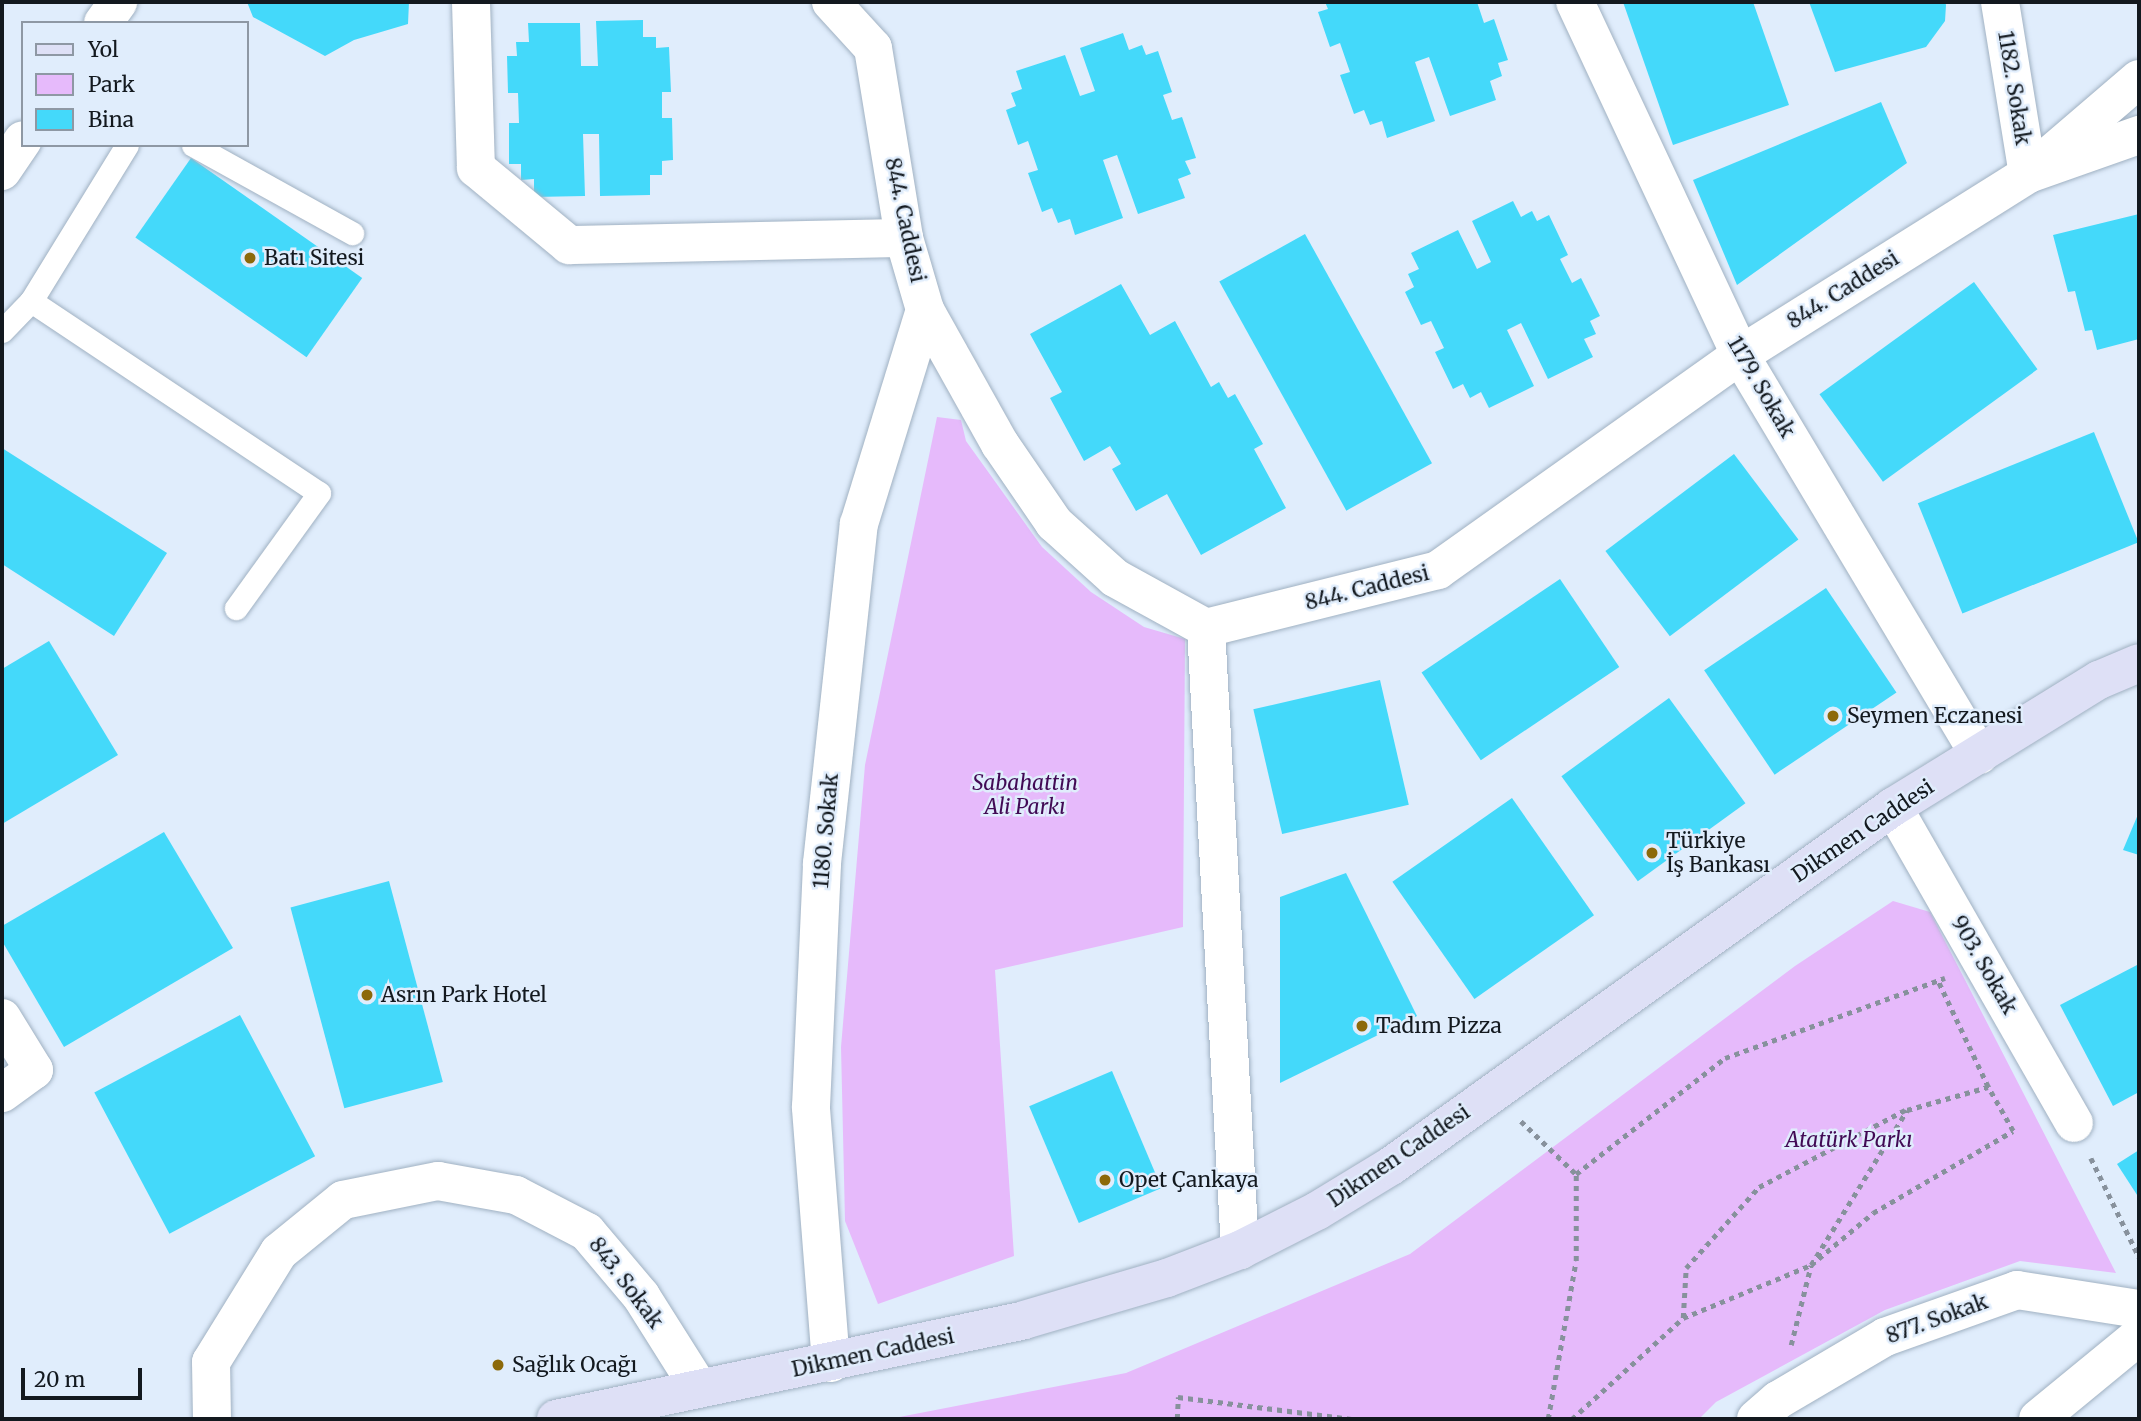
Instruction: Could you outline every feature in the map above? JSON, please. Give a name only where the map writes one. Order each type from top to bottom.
[{"type":"main road","name":"Dikmen Caddesi","points":[[577,1417],[699,1388],[831,1363],[1024,1320],[1167,1278],[1240,1250],[1317,1212],[1391,1166],[1894,807],[2099,680],[2139,663]]},
{"type":"street","points":[[104,21],[118,2]]},
{"type":"street","points":[[471,2],[476,168],[569,246],[904,238]]},
{"type":"street","name":"844. Caddesi","points":[[831,2],[873,48],[904,238],[925,310],[1000,444],[1054,523],[1115,578],[1206,628],[1438,570],[1740,355],[2028,174],[2139,79]]},
{"type":"street","name":"1179. Sokak","points":[[1575,2],[1740,355],[1979,755]]},
{"type":"street","name":"1182. Sokak","points":[[2000,2],[2028,174]]},
{"type":"street","points":[[2028,174],[2139,135]]},
{"type":"street","points":[[2,171],[21,143]]},
{"type":"street","name":"1180. Sokak","points":[[831,1363],[811,1107],[822,863],[859,524],[925,310]]},
{"type":"street","points":[[1206,628],[1240,1250]]},
{"type":"street","name":"903. Sokak","points":[[1894,807],[2074,1123]]},
{"type":"street","points":[[2,1018],[34,1070],[2,1093]]},
{"type":"street","name":"843. Sokak","points":[[212,1419],[211,1362],[279,1252],[343,1200],[438,1181],[516,1195],[587,1232],[641,1296],[699,1388]]},
{"type":"street","name":"877. Sokak","points":[[1767,1410],[1885,1337],[2017,1290],[2139,1309]]},
{"type":"street","points":[[2038,1419],[2139,1336]]},
{"type":"street","points":[[2100,1369],[2139,1375]]},
{"type":"lane","points":[[2,331],[31,301],[126,147]]},
{"type":"lane","points":[[197,147],[352,233]]},
{"type":"lane","points":[[31,301],[319,493],[236,608]]},
{"type":"path","points":[[1576,1174],[1725,1058],[1938,981],[1983,962]]},
{"type":"path","points":[[1572,1419],[1683,1318],[1811,1265],[1873,1213],[2013,1131],[1988,1087],[1938,981]]},
{"type":"path","points":[[1683,1318],[1686,1268],[1759,1187],[1907,1110],[1988,1087]]},
{"type":"path","points":[[1491,1093],[1576,1174],[1576,1261],[1548,1419]]},
{"type":"path","points":[[1767,1410],[1811,1265],[1907,1110]]},
{"type":"path","points":[[2074,1123],[2139,1257]]},
{"type":"path","points":[[1177,1419],[1178,1396],[1352,1419]]},
{"type":"green space","name":"Sabahattin Ali Parkı","points":[[937,417],[961,420],[966,441],[1042,547],[1091,592],[1144,627],[1185,639],[1183,927],[995,970],[1014,1256],[878,1304],[845,1221],[841,1047],[865,765]]},
{"type":"green space","name":"Atatürk Parkı","points":[[1893,901],[1930,912],[2116,1273],[2020,1261],[1885,1310],[1716,1402],[1699,1419],[889,1419],[1126,1373],[1410,1254],[1795,966]]},
{"type":"building","points":[[247,2],[409,2],[408,24],[354,40],[325,56],[253,17]]},
{"type":"building","points":[[1325,2],[1477,2],[1484,23],[1494,19],[1508,60],[1498,63],[1502,76],[1490,81],[1496,100],[1450,116],[1429,57],[1415,62],[1435,121],[1387,138],[1382,121],[1370,125],[1364,110],[1354,114],[1340,75],[1350,72],[1340,43],[1330,47],[1318,12],[1328,9]]},
{"type":"building","points":[[1623,2],[1753,2],[1789,105],[1673,145]]},
{"type":"building","points":[[1809,2],[1945,2],[1945,21],[1926,47],[1835,72]]},
{"type":"building","points":[[643,20],[643,37],[656,37],[656,48],[669,47],[671,92],[662,92],[662,118],[672,118],[673,160],[662,161],[662,175],[650,175],[650,195],[600,196],[599,134],[583,134],[585,196],[534,197],[534,179],[521,180],[521,164],[509,164],[509,123],[519,123],[518,93],[508,93],[507,56],[517,56],[516,42],[529,42],[528,23],[580,23],[581,66],[598,66],[596,21]]},
{"type":"building","points":[[1123,33],[1129,50],[1142,45],[1146,55],[1158,51],[1172,92],[1163,95],[1172,120],[1182,117],[1196,158],[1185,161],[1191,174],[1178,179],[1185,198],[1138,214],[1117,155],[1103,160],[1123,218],[1075,235],[1070,219],[1058,223],[1052,208],[1042,212],[1028,173],[1038,170],[1028,141],[1018,145],[1006,110],[1016,106],[1011,93],[1022,89],[1016,71],[1065,55],[1080,96],[1095,91],[1080,48]]},
{"type":"building","points":[[1881,102],[1907,163],[1737,285],[1693,180]]},
{"type":"building","name":"Batı Sitesi","points":[[191,158],[362,278],[307,357],[135,237]]},
{"type":"building","points":[[1513,201],[1521,217],[1532,211],[1537,221],[1549,215],[1568,255],[1560,259],[1572,283],[1581,278],[1600,316],[1590,321],[1596,334],[1584,339],[1593,357],[1548,379],[1521,323],[1507,330],[1534,386],[1489,408],[1481,392],[1470,398],[1463,384],[1453,389],[1435,352],[1444,348],[1431,321],[1421,325],[1405,292],[1414,287],[1408,274],[1419,269],[1411,253],[1458,230],[1477,269],[1491,262],[1472,221]]},
{"type":"building","points":[[2139,214],[2139,339],[2097,350],[2092,330],[2085,331],[2075,291],[2068,292],[2053,235]]},
{"type":"building","points":[[1305,234],[1432,463],[1346,511],[1219,282]]},
{"type":"building","points":[[1974,282],[2037,369],[1883,482],[1819,394]]},
{"type":"building","points":[[1121,284],[1150,335],[1175,321],[1211,387],[1219,382],[1228,398],[1235,394],[1263,444],[1254,449],[1286,508],[1201,555],[1167,494],[1136,511],[1112,469],[1121,464],[1110,446],[1084,461],[1050,398],[1062,392],[1030,334]]},
{"type":"building","points":[[2094,432],[2139,542],[1962,614],[1918,503]]},
{"type":"building","points":[[2,448],[167,553],[114,636],[2,564]]},
{"type":"building","points":[[1734,454],[1798,539],[1670,636],[1605,551]]},
{"type":"building","points":[[1560,579],[1619,667],[1481,760],[1422,672]]},
{"type":"building","points":[[1826,588],[1896,692],[1775,775],[1704,670]]},
{"type":"building","points":[[49,641],[118,755],[2,824],[2,669]]},
{"type":"building","points":[[1380,680],[1409,805],[1282,834],[1253,709]]},
{"type":"building","points":[[1669,698],[1745,803],[1638,881],[1561,776]]},
{"type":"building","points":[[1512,798],[1594,915],[1474,999],[1392,882]]},
{"type":"building","points":[[2139,812],[2139,855],[2123,850]]},
{"type":"building","points":[[164,832],[233,948],[64,1047],[2,941],[2,926]]},
{"type":"building","points":[[1346,873],[1417,1016],[1280,1083],[1280,897]]},
{"type":"building","name":"Asrın Park Hotel","points":[[389,881],[443,1082],[344,1108],[290,907]]},
{"type":"building","points":[[2139,964],[2139,1092],[2113,1106],[2060,1005]]},
{"type":"building","points":[[240,1015],[315,1156],[169,1234],[94,1092]]},
{"type":"building","points":[[1112,1071],[1162,1188],[1079,1223],[1029,1106]]},
{"type":"building","points":[[2139,1150],[2139,1198],[2117,1164]]},
{"type":"place","name":"Batı Sitesi","points":[[250,258]]},
{"type":"place","name":"Seymen Eczanesi","points":[[1833,716]]},
{"type":"place","name":"Türkiye İş Bankası","points":[[1652,853]]},
{"type":"place","name":"Asrın Park Hotel","points":[[367,995]]},
{"type":"place","name":"Tadım Pizza","points":[[1362,1026]]},
{"type":"place","name":"Opet Çankaya","points":[[1105,1180]]},
{"type":"place","name":"Sağlık Ocağı","points":[[498,1365]]}]
